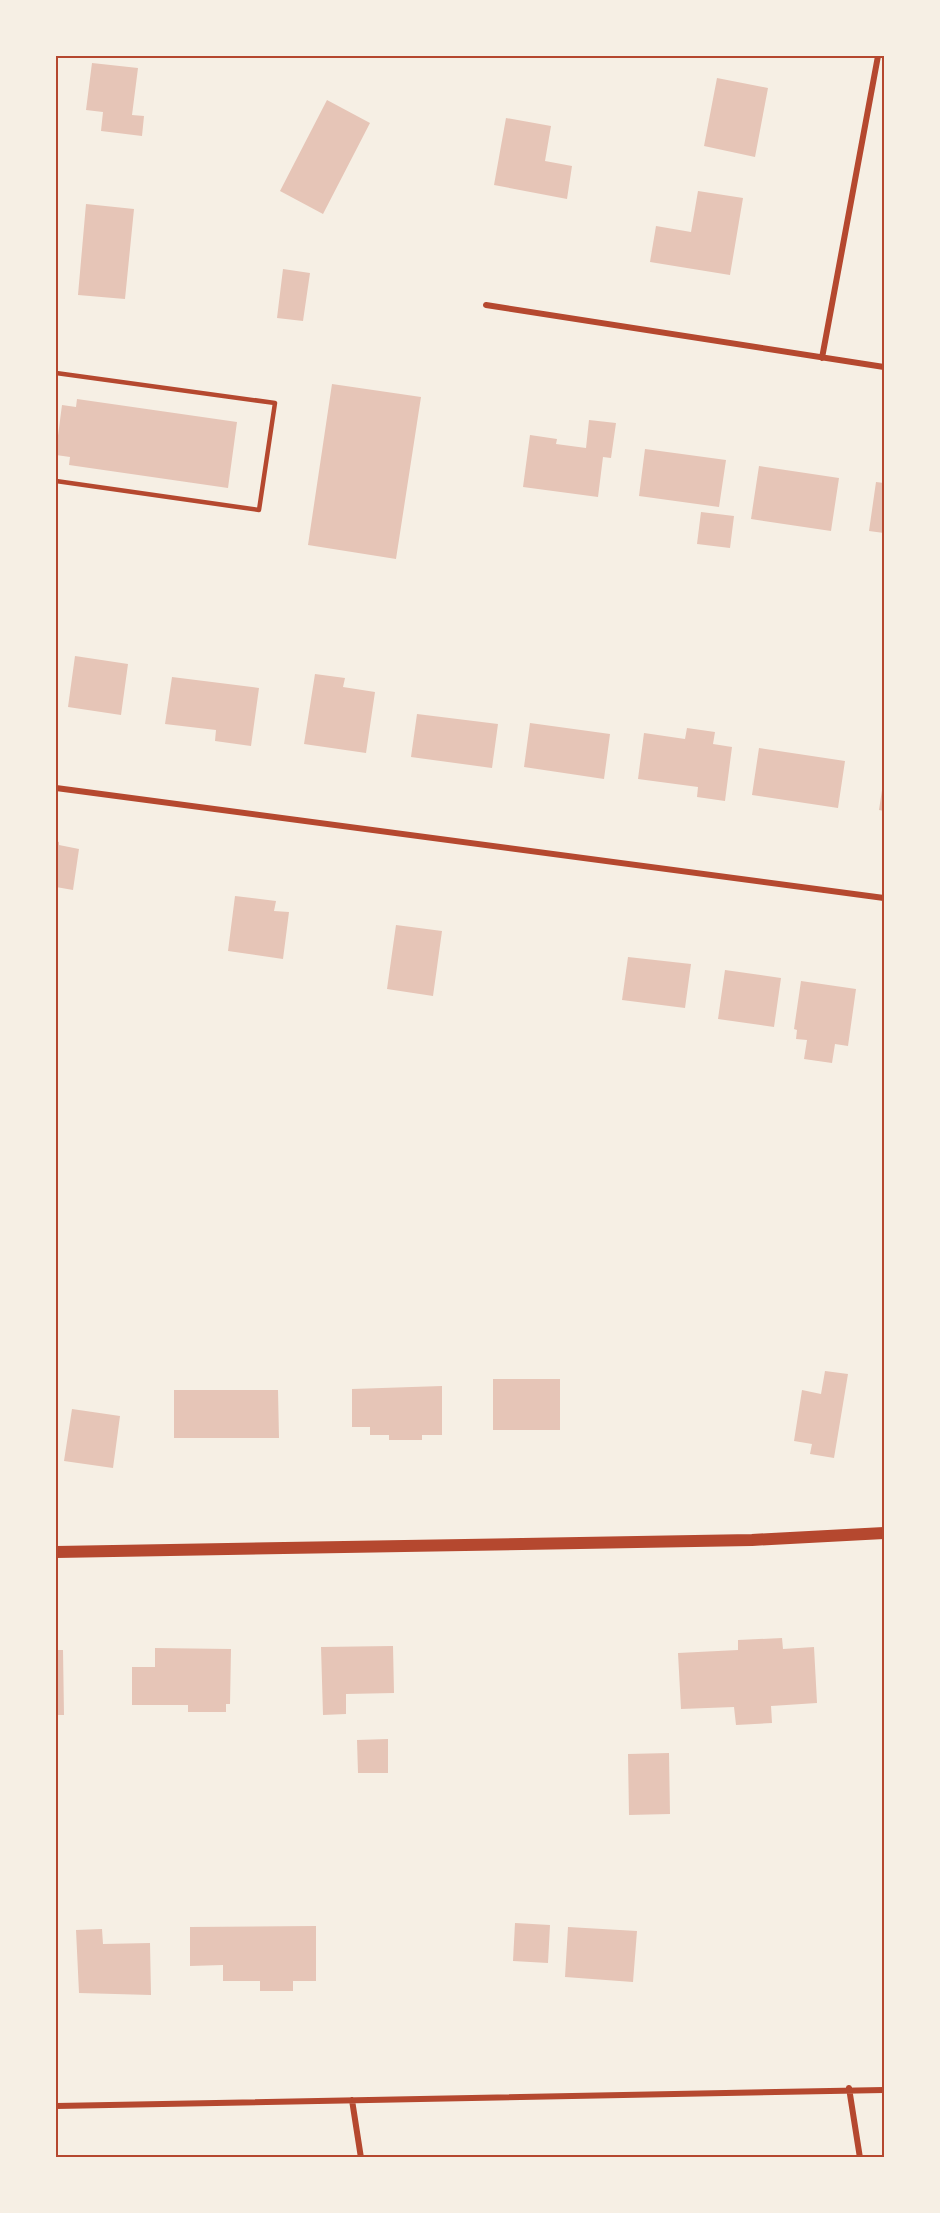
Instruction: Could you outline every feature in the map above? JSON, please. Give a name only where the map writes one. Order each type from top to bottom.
[{"type":"main road","points":[[56,1552],[752,1540],[885,1533]]},
{"type":"street","points":[[822,358],[878,56]]},
{"type":"street","points":[[486,305],[885,367]]},
{"type":"street","points":[[56,788],[885,898]]},
{"type":"street","points":[[849,2088],[860,2157]]},
{"type":"street","points":[[56,2106],[849,2088],[885,2090]]},
{"type":"street","points":[[352,2100],[361,2157]]},
{"type":"lane","points":[[56,372],[275,403],[259,510],[56,481]]},
{"type":"building","points":[[92,63],[138,68],[132,115],[144,116],[142,136],[101,131],[103,112],[86,110]]},
{"type":"building","points":[[717,78],[768,88],[755,157],[704,146]]},
{"type":"building","points":[[327,100],[370,123],[323,214],[280,191]]},
{"type":"building","points":[[506,118],[551,126],[545,161],[572,166],[567,199],[494,185]]},
{"type":"building","points":[[698,191],[743,198],[730,275],[650,262],[656,226],[691,232]]},
{"type":"building","points":[[86,204],[134,209],[125,299],[78,295]]},
{"type":"building","points":[[283,269],[310,273],[303,321],[277,318]]},
{"type":"building","points":[[332,384],[421,397],[396,559],[308,545]]},
{"type":"building","points":[[77,399],[237,422],[228,488],[69,465],[70,457],[56,455],[56,451],[62,405],[76,407]]},
{"type":"building","points":[[589,420],[616,423],[611,458],[603,457],[598,497],[523,487],[530,435],[557,439],[556,444],[586,448]]},
{"type":"building","points":[[645,449],[726,460],[719,507],[639,496]]},
{"type":"building","points":[[759,466],[839,478],[831,531],[751,519]]},
{"type":"building","points":[[876,482],[884,483],[884,533],[869,531]]},
{"type":"building","points":[[701,512],[734,516],[730,548],[697,544]]},
{"type":"building","points":[[75,656],[128,664],[121,715],[68,707]]},
{"type":"building","points":[[315,674],[345,678],[343,687],[375,692],[366,753],[304,744]]},
{"type":"building","points":[[172,677],[259,688],[251,746],[215,741],[216,730],[165,724]]},
{"type":"building","points":[[417,714],[498,724],[492,768],[411,757]]},
{"type":"building","points":[[530,723],[610,734],[604,779],[524,767]]},
{"type":"building","points":[[687,728],[715,732],[713,744],[732,747],[725,801],[697,797],[698,787],[638,779],[644,733],[685,739]]},
{"type":"building","points":[[759,748],[845,761],[838,808],[752,795]]},
{"type":"building","points":[[884,784],[884,811],[879,810]]},
{"type":"building","points":[[56,841],[59,845],[79,849],[73,890],[56,887]]},
{"type":"building","points":[[235,896],[276,901],[274,911],[289,912],[283,959],[228,951]]},
{"type":"building","points":[[396,925],[442,931],[433,996],[387,989]]},
{"type":"building","points":[[628,957],[691,964],[685,1008],[622,1000]]},
{"type":"building","points":[[725,970],[781,978],[774,1027],[718,1019]]},
{"type":"building","points":[[801,981],[856,989],[848,1046],[835,1044],[832,1063],[804,1059],[807,1040],[796,1039],[797,1030],[794,1029]]},
{"type":"building","points":[[825,1371],[848,1374],[834,1458],[810,1454],[812,1444],[794,1441],[802,1390],[821,1394]]},
{"type":"building","points":[[493,1379],[560,1379],[560,1430],[493,1430]]},
{"type":"building","points":[[442,1386],[442,1435],[422,1435],[422,1440],[389,1440],[389,1435],[370,1435],[370,1427],[352,1427],[352,1389]]},
{"type":"building","points":[[174,1390],[278,1390],[279,1438],[174,1438]]},
{"type":"building","points":[[72,1409],[120,1416],[113,1468],[64,1461]]},
{"type":"building","points":[[782,1638],[783,1649],[814,1647],[817,1703],[771,1706],[772,1723],[736,1725],[734,1707],[681,1709],[678,1653],[738,1650],[738,1640]]},
{"type":"building","points":[[393,1646],[394,1693],[346,1694],[346,1714],[323,1715],[321,1647]]},
{"type":"building","points":[[155,1648],[231,1649],[230,1704],[226,1704],[226,1712],[188,1712],[188,1705],[132,1705],[132,1667],[155,1667]]},
{"type":"building","points":[[56,1650],[63,1650],[64,1715],[56,1715]]},
{"type":"building","points":[[388,1739],[388,1773],[358,1773],[357,1740]]},
{"type":"building","points":[[669,1753],[670,1814],[629,1815],[628,1754]]},
{"type":"building","points":[[515,1923],[550,1925],[548,1963],[513,1961]]},
{"type":"building","points":[[316,1926],[316,1981],[293,1981],[293,1991],[260,1991],[260,1981],[223,1981],[223,1965],[190,1966],[190,1927]]},
{"type":"building","points":[[568,1927],[637,1931],[633,1982],[565,1977]]},
{"type":"building","points":[[102,1929],[103,1944],[150,1943],[151,1995],[79,1993],[76,1930]]}]
